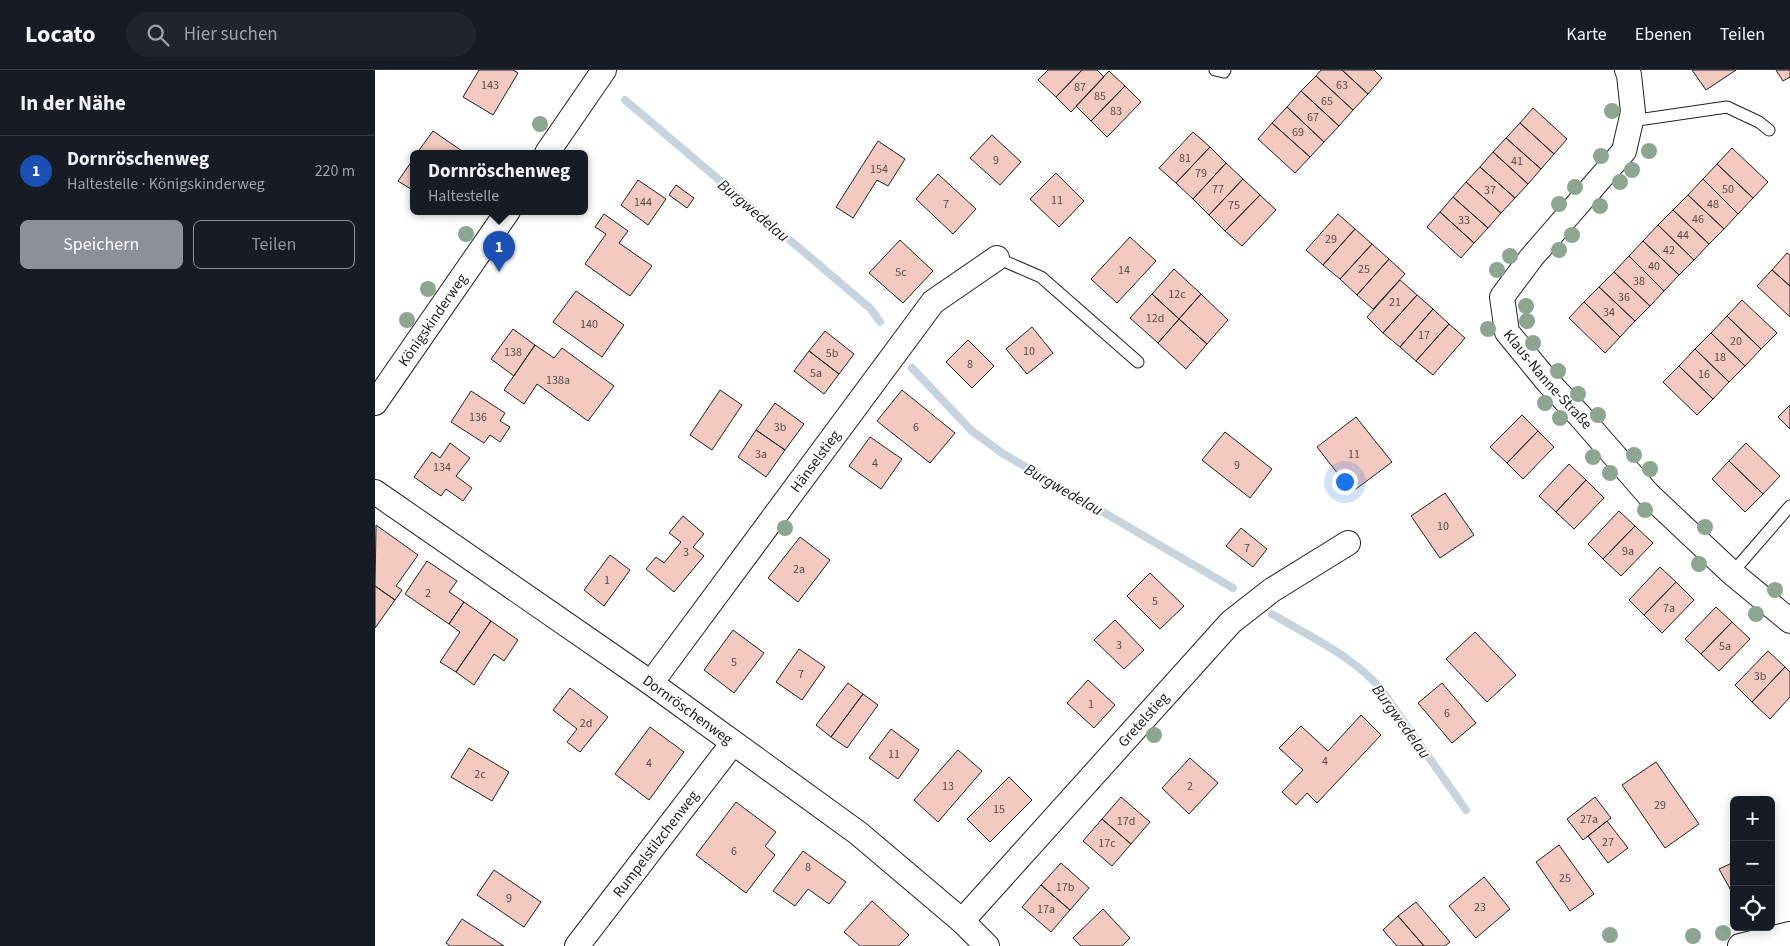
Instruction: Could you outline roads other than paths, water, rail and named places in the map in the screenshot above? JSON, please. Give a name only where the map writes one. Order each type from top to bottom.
[{"type":"street","points":[[549,150],[604,70]]},
{"type":"street","name":"Klaus-Nanne-Straße","points":[[1627,70],[1633,112],[1625,151],[1531,258],[1502,297],[1507,332],[1547,381],[1648,494],[1732,573],[1790,621]]},
{"type":"street","name":"Königskinderweg","points":[[375,404],[505,215]]},
{"type":"street","name":"Hänselstieg","points":[[651,683],[933,302],[997,258]]},
{"type":"street","name":"Dornröschenweg","points":[[375,492],[651,683],[858,832],[962,921],[987,946]]},
{"type":"street","name":"Gretelstieg","points":[[962,921],[1231,622],[1272,590],[1348,543]]},
{"type":"street","name":"Rumpelstilzchenweg","points":[[577,946],[733,743]]},
{"type":"street","points":[[1740,946],[1790,934]]},
{"type":"lane","points":[[1215,70],[1224,72],[1225,70]]},
{"type":"lane","points":[[1631,121],[1727,107],[1759,122],[1769,130]]},
{"type":"lane","points":[[997,258],[1041,277],[1138,362]]},
{"type":"lane","points":[[1732,573],[1790,506]]},
{"type":"waterway","name":"Burgwedelau","points":[[625,100],[871,309],[880,322]]},
{"type":"waterway","name":"Burgwedelau","points":[[912,368],[972,431],[1002,453],[1233,588]]},
{"type":"waterway","name":"Burgwedelau","points":[[1272,614],[1329,647],[1369,676],[1380,688],[1466,810]]},
{"type":"place","name":"Dornröschenweg","points":[[499,272]]}]
